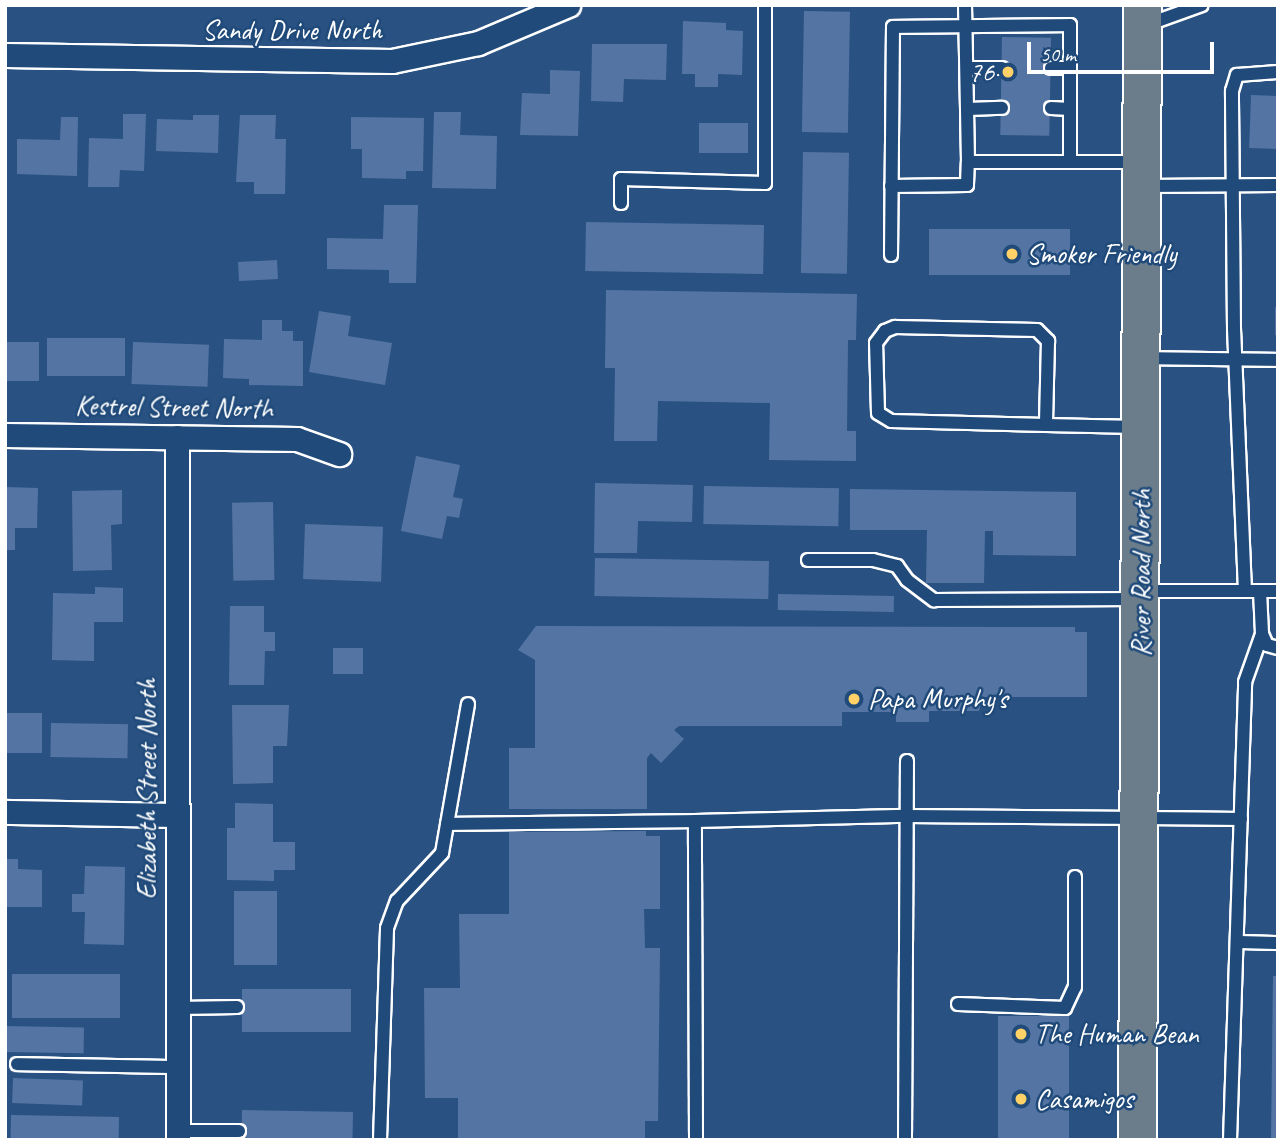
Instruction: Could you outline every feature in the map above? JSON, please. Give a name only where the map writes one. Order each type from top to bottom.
[{"type":"main road","name":"River Road North","points":[[1137,1140],[1142,16]]},
{"type":"street","name":"Sandy Drive North","points":[[5,55],[392,61],[478,43],[568,5]]},
{"type":"street","name":"Kestrel Street North","points":[[5,435],[297,439],[339,453]]},
{"type":"street","name":"Elizabeth Street North","points":[[177,437],[178,1135]]},
{"type":"street","points":[[5,812],[177,815]]},
{"type":"lane","points":[[621,203],[621,179],[765,183],[765,5]]},
{"type":"lane","points":[[891,186],[967,185],[965,5]]},
{"type":"lane","points":[[1142,16],[1202,5]]},
{"type":"lane","points":[[891,255],[893,27],[1070,25],[1070,162]]},
{"type":"lane","points":[[967,68],[1002,68]]},
{"type":"lane","points":[[1051,68],[1070,68]]},
{"type":"lane","points":[[1245,591],[1236,357],[1232,91],[1237,75],[1278,72]]},
{"type":"lane","points":[[968,109],[1002,108]]},
{"type":"lane","points":[[1051,108],[1070,109]]},
{"type":"lane","points":[[968,162],[1070,162],[1234,186],[1278,185]]},
{"type":"lane","points":[[1046,425],[1048,341],[1037,330],[895,327],[885,331],[876,343],[878,413],[891,421],[1046,425],[1141,427]]},
{"type":"lane","points":[[1141,358],[1236,357],[1278,360]]},
{"type":"lane","points":[[808,560],[873,561],[897,566],[907,580],[933,600],[1278,591]]},
{"type":"lane","points":[[1260,591],[1262,634],[1267,645],[1278,648]]},
{"type":"lane","points":[[1230,1140],[1245,682],[1262,634]]},
{"type":"lane","points":[[380,1140],[387,928],[397,901],[442,853],[468,704]]},
{"type":"lane","points":[[905,1140],[907,761]]},
{"type":"lane","points":[[447,824],[906,816],[1241,819]]},
{"type":"lane","points":[[695,821],[696,1140]]},
{"type":"lane","points":[[958,1004],[1065,1008],[1075,987],[1075,877]]},
{"type":"lane","points":[[1237,943],[1278,943]]},
{"type":"lane","points":[[178,1008],[237,1007]]},
{"type":"lane","points":[[17,1064],[178,1067]]},
{"type":"lane","points":[[178,1135],[239,1131]]},
{"type":"building","points":[[804,11],[850,12],[848,133],[802,132]]},
{"type":"building","points":[[683,21],[726,23],[726,30],[743,31],[742,75],[718,74],[718,87],[695,87],[695,74],[682,74]]},
{"type":"building","points":[[1002,37],[1051,38],[1049,136],[1000,135]]},
{"type":"building","points":[[592,44],[667,44],[666,80],[624,79],[623,102],[591,101]]},
{"type":"building","points":[[550,70],[580,71],[578,136],[520,135],[522,93],[550,94]]},
{"type":"building","points":[[1251,95],[1278,96],[1276,149],[1249,148]]},
{"type":"building","points":[[434,112],[461,112],[460,135],[497,136],[496,189],[432,188]]},
{"type":"building","points":[[123,114],[146,114],[144,171],[120,170],[119,187],[88,187],[89,138],[123,139]]},
{"type":"building","points":[[193,115],[219,115],[218,153],[156,151],[157,119],[193,120]]},
{"type":"building","points":[[240,115],[276,115],[275,139],[286,139],[285,194],[254,194],[254,182],[236,182]]},
{"type":"building","points":[[61,117],[78,117],[77,176],[17,174],[17,139],[60,140]]},
{"type":"building","points":[[351,117],[424,118],[423,171],[406,171],[406,179],[362,178],[362,149],[351,149]]},
{"type":"building","points":[[699,123],[748,123],[748,153],[699,153]]},
{"type":"building","points":[[803,152],[849,153],[847,274],[801,273]]},
{"type":"building","points":[[384,205],[418,205],[416,283],[389,283],[389,270],[327,269],[327,238],[383,239]]},
{"type":"building","points":[[586,222],[764,225],[763,274],[585,271]]},
{"type":"building","points":[[929,229],[1070,229],[1070,275],[929,275]]},
{"type":"building","points":[[277,260],[278,279],[239,281],[238,262]]},
{"type":"building","points":[[606,290],[857,294],[856,340],[848,340],[847,431],[856,431],[856,461],[769,460],[770,403],[658,401],[657,441],[614,441],[615,368],[605,368]]},
{"type":"building","points":[[1275,307],[1278,307],[1278,335],[1275,335]]},
{"type":"building","points":[[319,311],[351,316],[348,336],[392,343],[385,385],[309,372]]},
{"type":"building","points":[[262,320],[282,320],[282,331],[293,331],[293,341],[303,341],[303,386],[249,385],[249,379],[223,378],[224,339],[262,340]]},
{"type":"building","points":[[47,338],[125,338],[125,376],[47,376]]},
{"type":"building","points":[[5,342],[39,342],[39,381],[5,381]]},
{"type":"building","points":[[133,342],[209,345],[207,387],[132,384]]},
{"type":"building","points":[[416,456],[460,465],[453,497],[463,499],[459,518],[447,516],[442,539],[401,531]]},
{"type":"building","points":[[595,483],[693,485],[692,522],[638,521],[637,553],[594,553]]},
{"type":"building","points":[[704,486],[839,488],[838,526],[703,524]]},
{"type":"building","points":[[5,487],[38,488],[37,528],[15,528],[15,550],[5,550]]},
{"type":"building","points":[[850,489],[1076,492],[1076,556],[993,555],[993,531],[985,531],[984,583],[926,583],[927,530],[850,530]]},
{"type":"building","points":[[122,490],[122,524],[111,525],[112,570],[73,571],[72,491]]},
{"type":"building","points":[[273,502],[274,580],[233,581],[232,503]]},
{"type":"building","points":[[305,524],[383,527],[381,582],[303,579]]},
{"type":"building","points":[[595,558],[769,561],[768,599],[594,596]]},
{"type":"building","points":[[95,587],[123,588],[123,622],[94,622],[94,661],[52,660],[53,593],[95,594]]},
{"type":"building","points":[[778,594],[894,596],[894,612],[778,610]]},
{"type":"building","points":[[230,606],[264,606],[264,632],[275,632],[275,651],[265,651],[264,685],[229,685]]},
{"type":"building","points":[[536,626],[1075,627],[1075,632],[1087,632],[1087,697],[983,697],[979,711],[929,711],[929,722],[896,722],[896,712],[842,712],[842,726],[679,726],[674,730],[684,739],[661,763],[651,753],[647,758],[647,809],[509,809],[509,748],[535,748],[535,660],[518,650]]},
{"type":"building","points":[[333,648],[363,648],[363,674],[333,674]]},
{"type":"building","points":[[232,705],[289,705],[287,746],[273,746],[273,783],[233,784]]},
{"type":"building","points":[[5,713],[42,713],[42,753],[5,753]]},
{"type":"building","points":[[51,723],[128,724],[127,758],[50,757]]},
{"type":"building","points":[[235,803],[273,804],[273,842],[295,842],[295,870],[274,870],[274,881],[227,880],[227,828],[235,828]]},
{"type":"building","points":[[646,831],[646,836],[660,836],[660,909],[644,909],[645,948],[660,948],[658,1121],[645,1121],[645,1140],[458,1140],[458,1098],[425,1098],[424,988],[460,988],[459,914],[509,914],[509,832]]},
{"type":"building","points":[[5,859],[18,859],[18,869],[42,870],[42,907],[5,907]]},
{"type":"building","points":[[85,866],[125,867],[124,945],[84,944],[85,912],[72,912],[72,894],[84,894]]},
{"type":"building","points":[[234,891],[277,891],[277,965],[234,965]]},
{"type":"building","points":[[12,974],[120,974],[120,1018],[12,1018]]},
{"type":"building","points":[[1273,976],[1278,976],[1278,1140],[1271,1140]]},
{"type":"building","points":[[242,989],[351,989],[351,1032],[242,1032]]},
{"type":"building","points":[[998,1016],[1069,1016],[1069,1140],[998,1140]]},
{"type":"building","points":[[5,1026],[84,1027],[84,1053],[5,1052]]},
{"type":"building","points":[[13,1078],[83,1080],[82,1105],[12,1103]]},
{"type":"building","points":[[242,1110],[353,1112],[352,1140],[241,1140]]},
{"type":"building","points":[[11,1115],[119,1117],[119,1140],[11,1140]]},
{"type":"place","name":"76","points":[[1008,72]]},
{"type":"place","name":"Smoker Friendly","points":[[1012,254]]},
{"type":"place","name":"Papa Murphy's","points":[[854,699]]},
{"type":"place","name":"The Human Bean","points":[[1021,1034]]},
{"type":"place","name":"Casamigos","points":[[1021,1099]]}]
